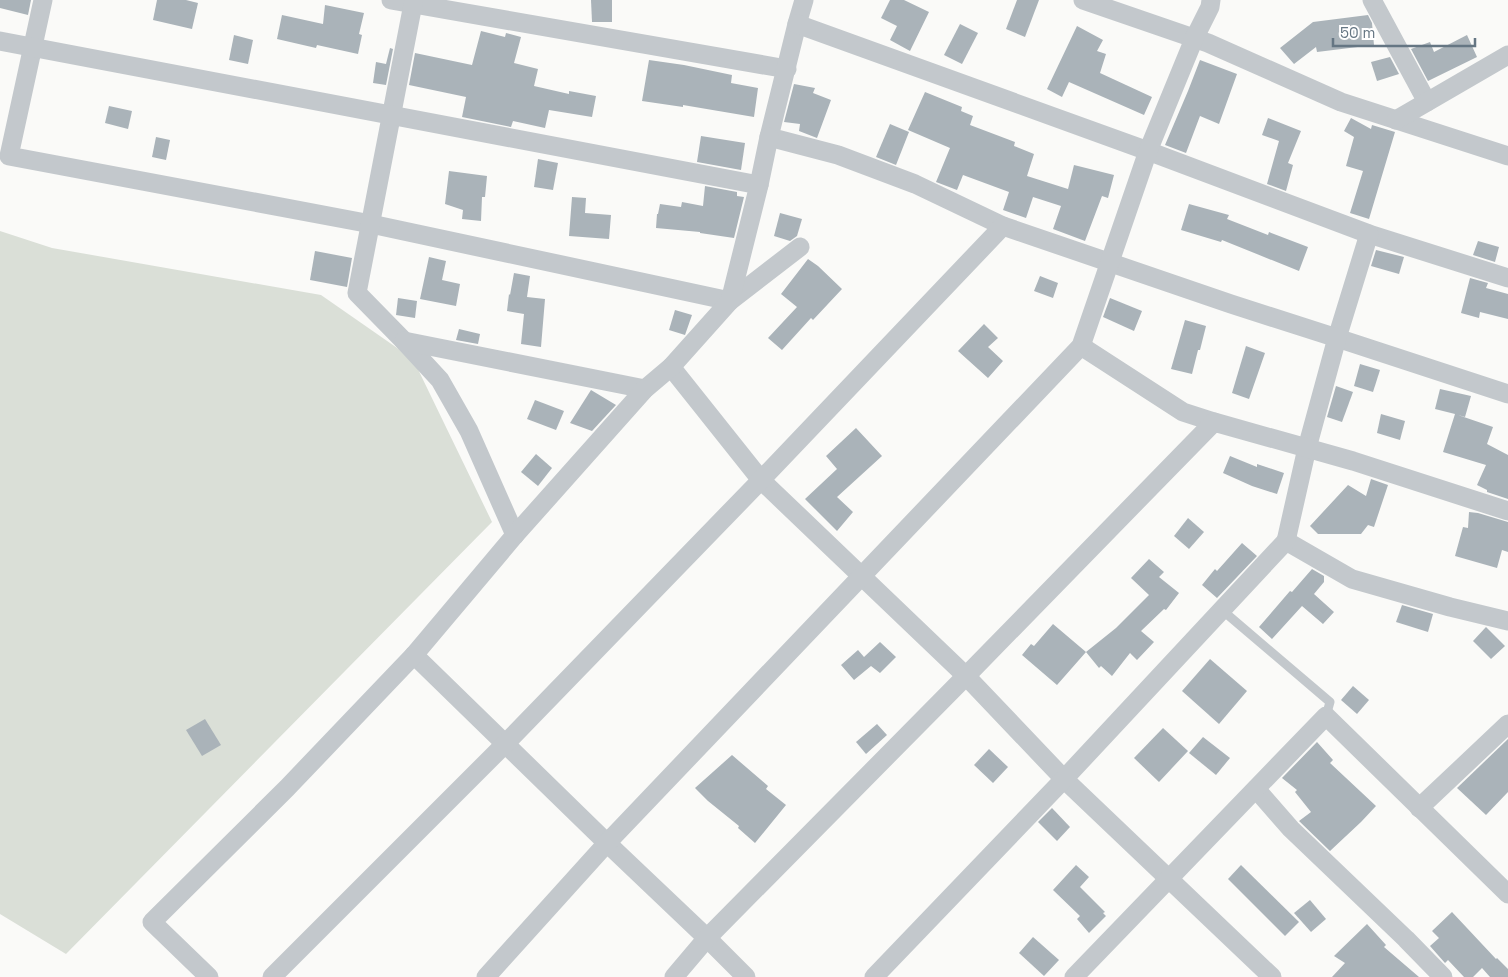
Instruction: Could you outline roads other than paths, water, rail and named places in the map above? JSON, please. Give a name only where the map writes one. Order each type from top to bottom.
[{"type":"street","points":[[43,0],[5,156],[371,224],[730,301]]},
{"type":"street","points":[[392,0],[787,69]]},
{"type":"street","points":[[730,301],[804,0]]},
{"type":"street","points":[[1083,0],[1208,43],[1341,102],[1508,156]]},
{"type":"street","points":[[486,977],[607,842],[1081,346],[1148,151],[1194,38],[1210,7],[1211,0]]},
{"type":"street","points":[[1372,0],[1427,102]]},
{"type":"street","points":[[413,4],[357,293],[440,380],[469,431],[515,535]]},
{"type":"street","points":[[797,24],[1148,151],[1369,234],[1508,278]]},
{"type":"street","points":[[0,41],[759,185]]},
{"type":"street","points":[[1396,120],[1508,55]]},
{"type":"street","points":[[769,137],[838,155],[915,184],[1003,226],[1231,304],[1508,394]]},
{"type":"street","points":[[272,977],[505,744],[761,480],[1003,226]]},
{"type":"street","points":[[874,977],[1064,779],[1286,541],[1307,448],[1337,338],[1369,234]]},
{"type":"street","points":[[209,977],[152,922],[287,788],[414,655],[515,535],[645,389],[671,367],[730,301],[800,247]]},
{"type":"street","points":[[404,341],[645,389]]},
{"type":"street","points":[[1081,346],[1183,412],[1353,461],[1508,511]]},
{"type":"street","points":[[671,367],[761,480],[966,676],[1064,779],[1270,977]]},
{"type":"street","points":[[674,977],[708,938],[1214,422]]},
{"type":"street","points":[[1286,541],[1352,579],[1450,607],[1508,621]]},
{"type":"street","points":[[414,655],[708,938],[746,977]]},
{"type":"street","points":[[1074,977],[1326,716],[1508,894]]},
{"type":"street","points":[[1419,808],[1508,724]]},
{"type":"street","points":[[1256,789],[1291,829],[1443,977]]},
{"type":"lane","points":[[1222,610],[1330,702],[1326,716]]}]
